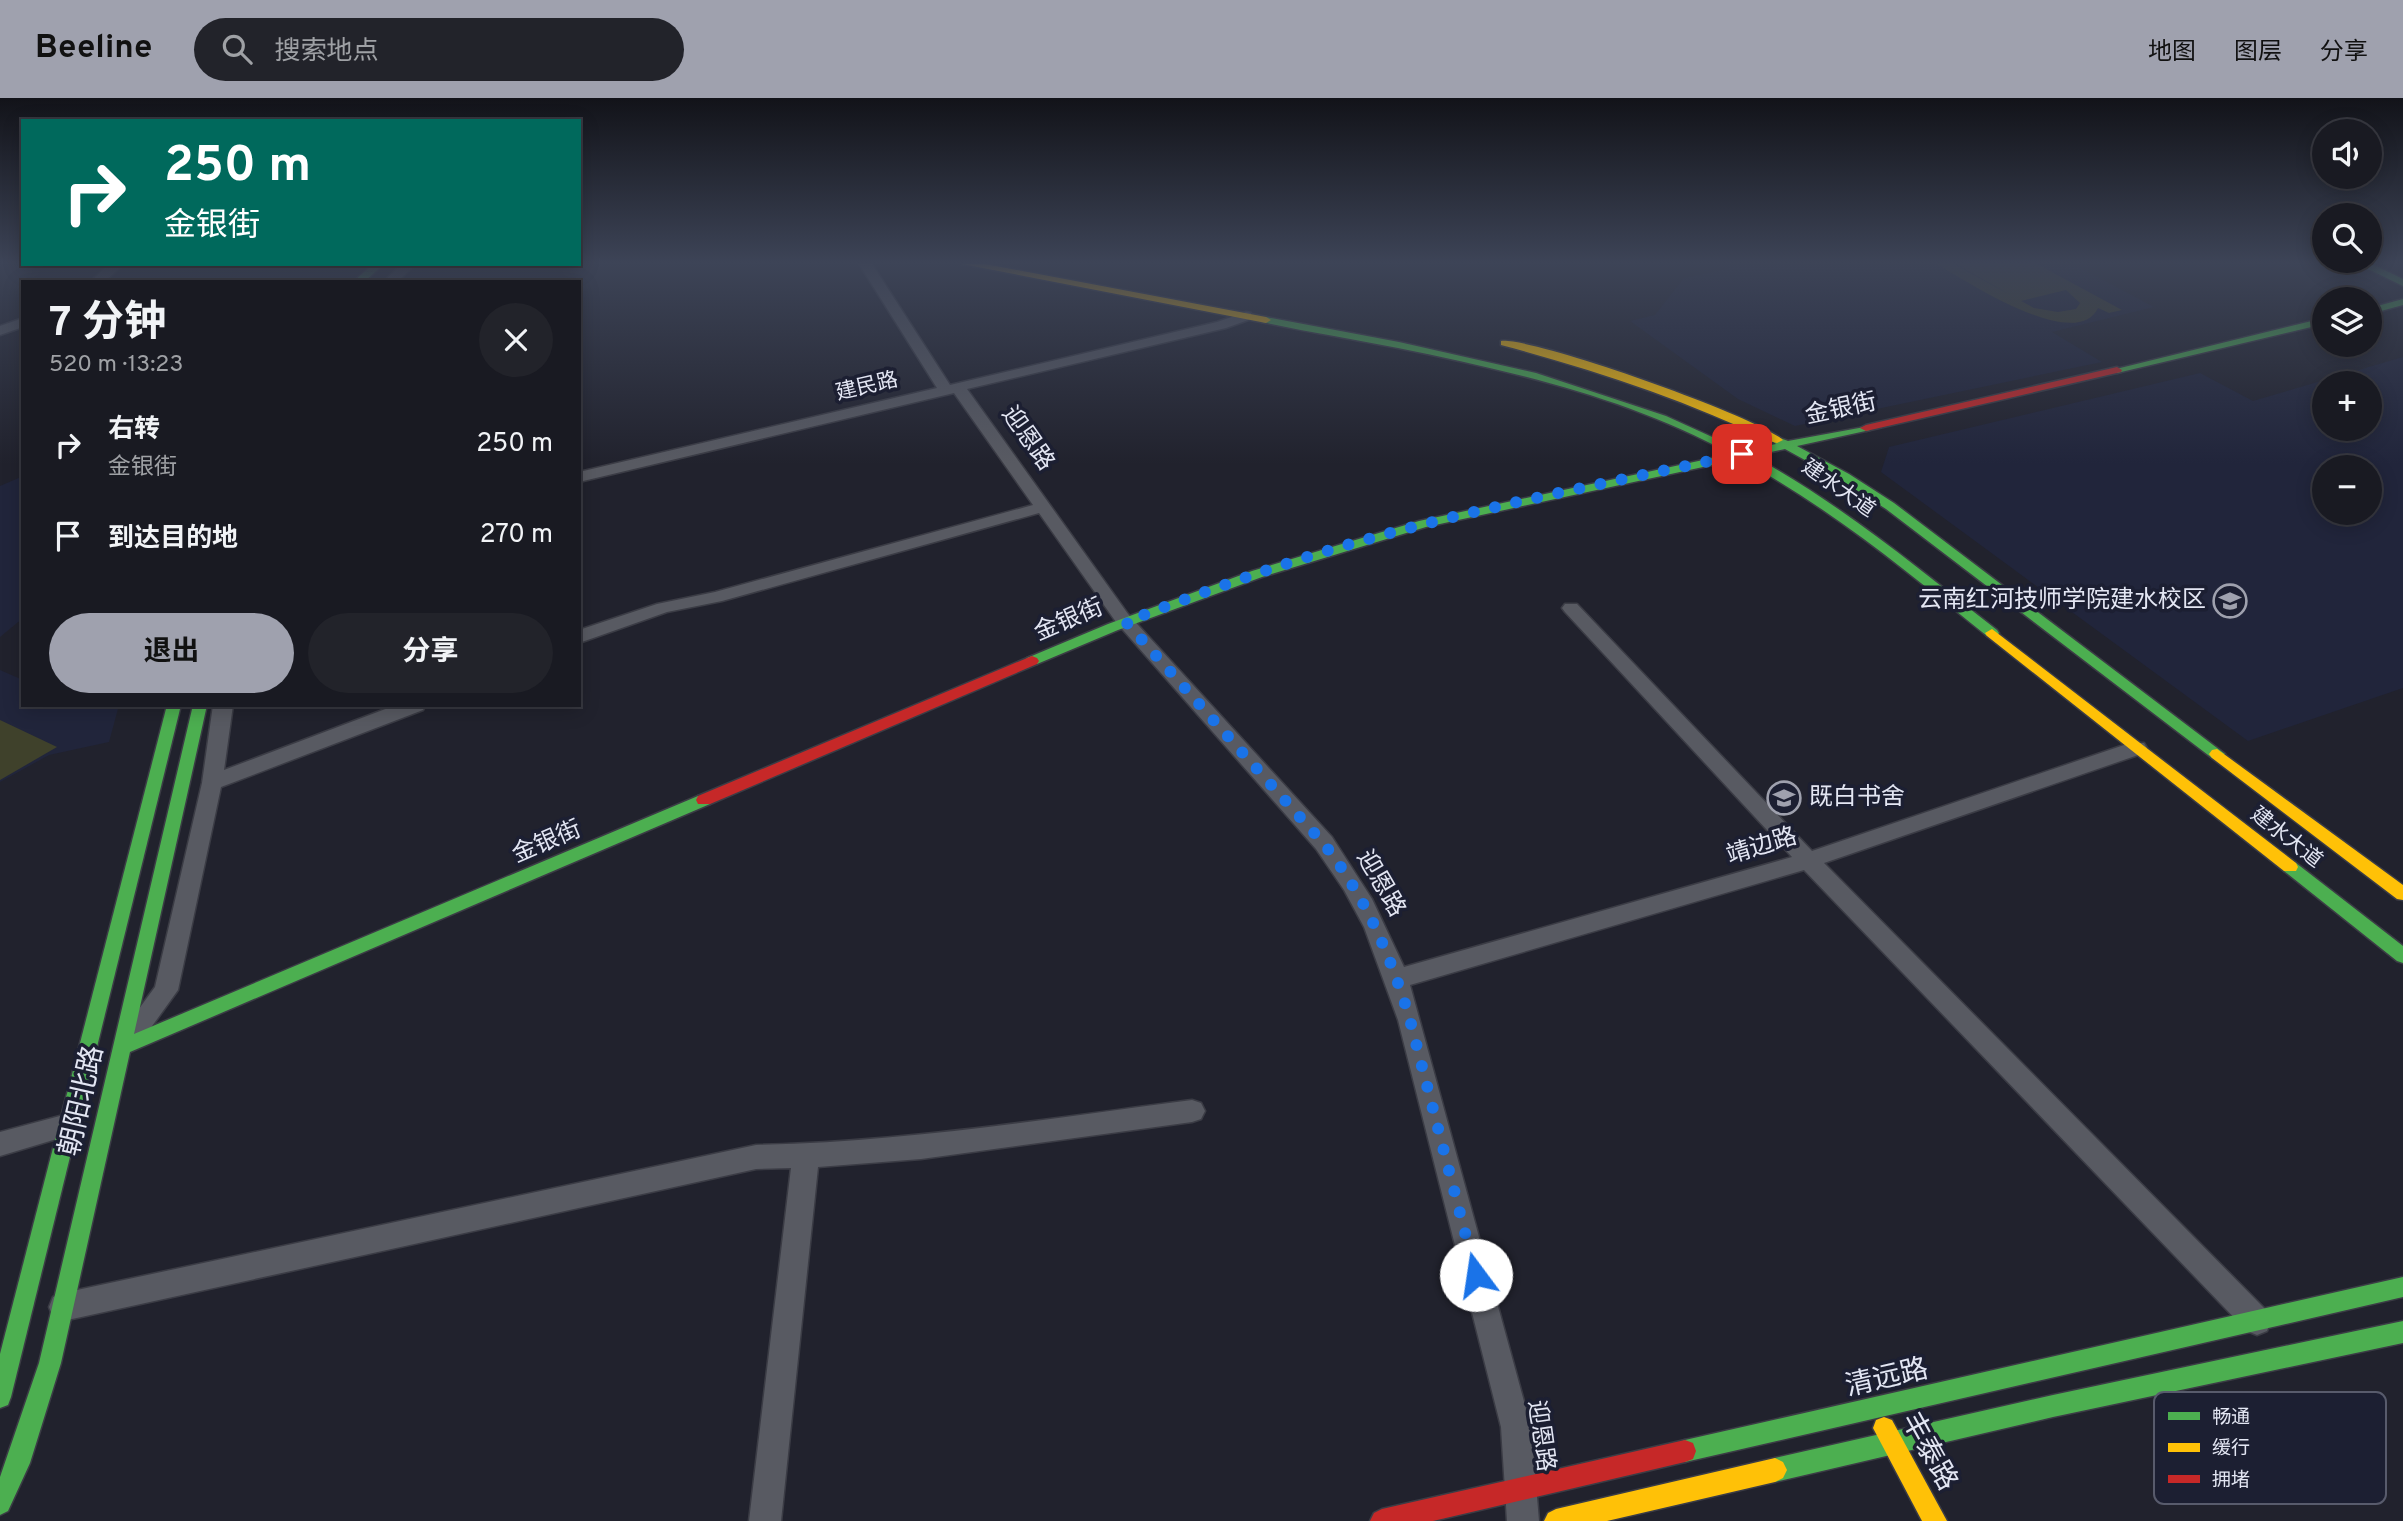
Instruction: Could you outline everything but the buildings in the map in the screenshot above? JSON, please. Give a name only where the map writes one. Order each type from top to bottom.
[{"type":"main road","name":"建水大道","points":[[1323,330],[1537,375],[1631,405],[1742,454],[1802,488],[1847,519],[2403,956]]},
{"type":"main road","name":"金银街","points":[[123,1047],[1126,622],[1257,573],[1366,540],[1480,510],[1917,417],[2284,330]]},
{"type":"main road","name":"建水大道","points":[[1493,340],[1574,360],[1642,381],[1725,414],[1788,444],[1839,473],[1890,506],[2403,894]]},
{"type":"main road","name":"朝阳北路","points":[[0,1397],[71,1124],[174,707]]},
{"type":"main road","name":"朝阳北路","points":[[0,1503],[18,1463],[50,1363],[200,707]]},
{"type":"main road","name":"清远路","points":[[1382,1521],[2403,1287]]},
{"type":"main road","points":[[1556,1521],[2053,1406],[2403,1332]]},
{"type":"main road","name":"丰泰路","points":[[1874,1409],[1936,1521]]},
{"type":"street","name":"迎恩路","points":[[911,330],[952,389],[1043,506],[1126,622],[1338,862],[1371,919],[1397,979],[1516,1427],[1523,1521]]},
{"type":"street","name":"建民路","points":[[581,477],[1198,330]]},
{"type":"street","points":[[581,636],[624,618],[669,605],[716,597],[1043,506]]},
{"type":"street","points":[[1571,608],[1808,860],[2257,1321]]},
{"type":"street","points":[[123,1047],[166,990],[212,783],[223,707]]},
{"type":"street","points":[[212,783],[411,707]]},
{"type":"street","name":"靖边路","points":[[1397,979],[1592,925],[1808,860],[2137,748]]},
{"type":"street","points":[[63,1307],[755,1157],[921,1147],[1192,1111]]},
{"type":"street","points":[[0,1144],[71,1124]]},
{"type":"street","points":[[765,1521],[806,1156]]},
{"type":"shaded area","points":[[1643,330],[2059,330],[2052,332],[2102,362],[1795,426],[1738,399]]},
{"type":"shaded area","name":"云南红河技师学院建水校区","points":[[2403,357],[2403,688],[2248,741],[1881,472],[1889,447],[2200,373],[2253,401],[2312,384],[2312,441],[2382,441],[2382,371],[2355,371]]},
{"type":"shaded area","points":[[21,477],[21,620],[0,637],[0,486]]},
{"type":"shaded area","points":[[0,670],[21,679],[21,707],[118,707],[109,742],[49,755],[0,782]]},
{"type":"green space","points":[[0,720],[57,747],[0,780]]},
{"type":"traffic: fast","points":[[1321,330],[1466,359],[1598,395],[1662,418],[1724,446],[1811,495],[1890,552],[1992,633]]},
{"type":"traffic: fast","points":[[2117,370],[2284,330]]},
{"type":"traffic: fast","points":[[1032,661],[1113,627],[1257,574],[1423,524],[1866,428]]},
{"type":"traffic: fast","points":[[1777,440],[1845,477],[1890,506],[2217,754]]},
{"type":"traffic: fast","points":[[0,1397],[173,707]]},
{"type":"traffic: fast","points":[[0,1503],[18,1463],[50,1363],[200,707]]},
{"type":"traffic: fast","points":[[123,1047],[704,800]]},
{"type":"traffic: fast","points":[[2290,867],[2403,956]]},
{"type":"traffic: fast","points":[[1685,1451],[2403,1287]]},
{"type":"traffic: fast","points":[[1775,1470],[2053,1406],[2403,1332]]},
{"type":"traffic: slow","points":[[1505,343],[1644,384],[1777,440]]},
{"type":"traffic: slow","points":[[1992,633],[2290,867]]},
{"type":"traffic: slow","points":[[2217,754],[2403,894]]},
{"type":"traffic: slow","points":[[1884,1428],[1935,1521]]},
{"type":"traffic: slow","points":[[1556,1521],[1775,1470]]},
{"type":"traffic: jam","points":[[1866,428],[2117,370]]},
{"type":"traffic: jam","points":[[704,800],[1032,661]]},
{"type":"traffic: jam","points":[[1382,1521],[1685,1451]]},
{"type":"place","name":"云南红河技师学院建水校区","points":[[2230,601]]},
{"type":"place","name":"既白书舍","points":[[1784,798]]},
{"type":"route","points":[[1476,1275],[1410,1020],[1386,950],[1371,919],[1347,876],[1324,844],[1126,622],[1257,573],[1423,524],[1742,454]]}]
